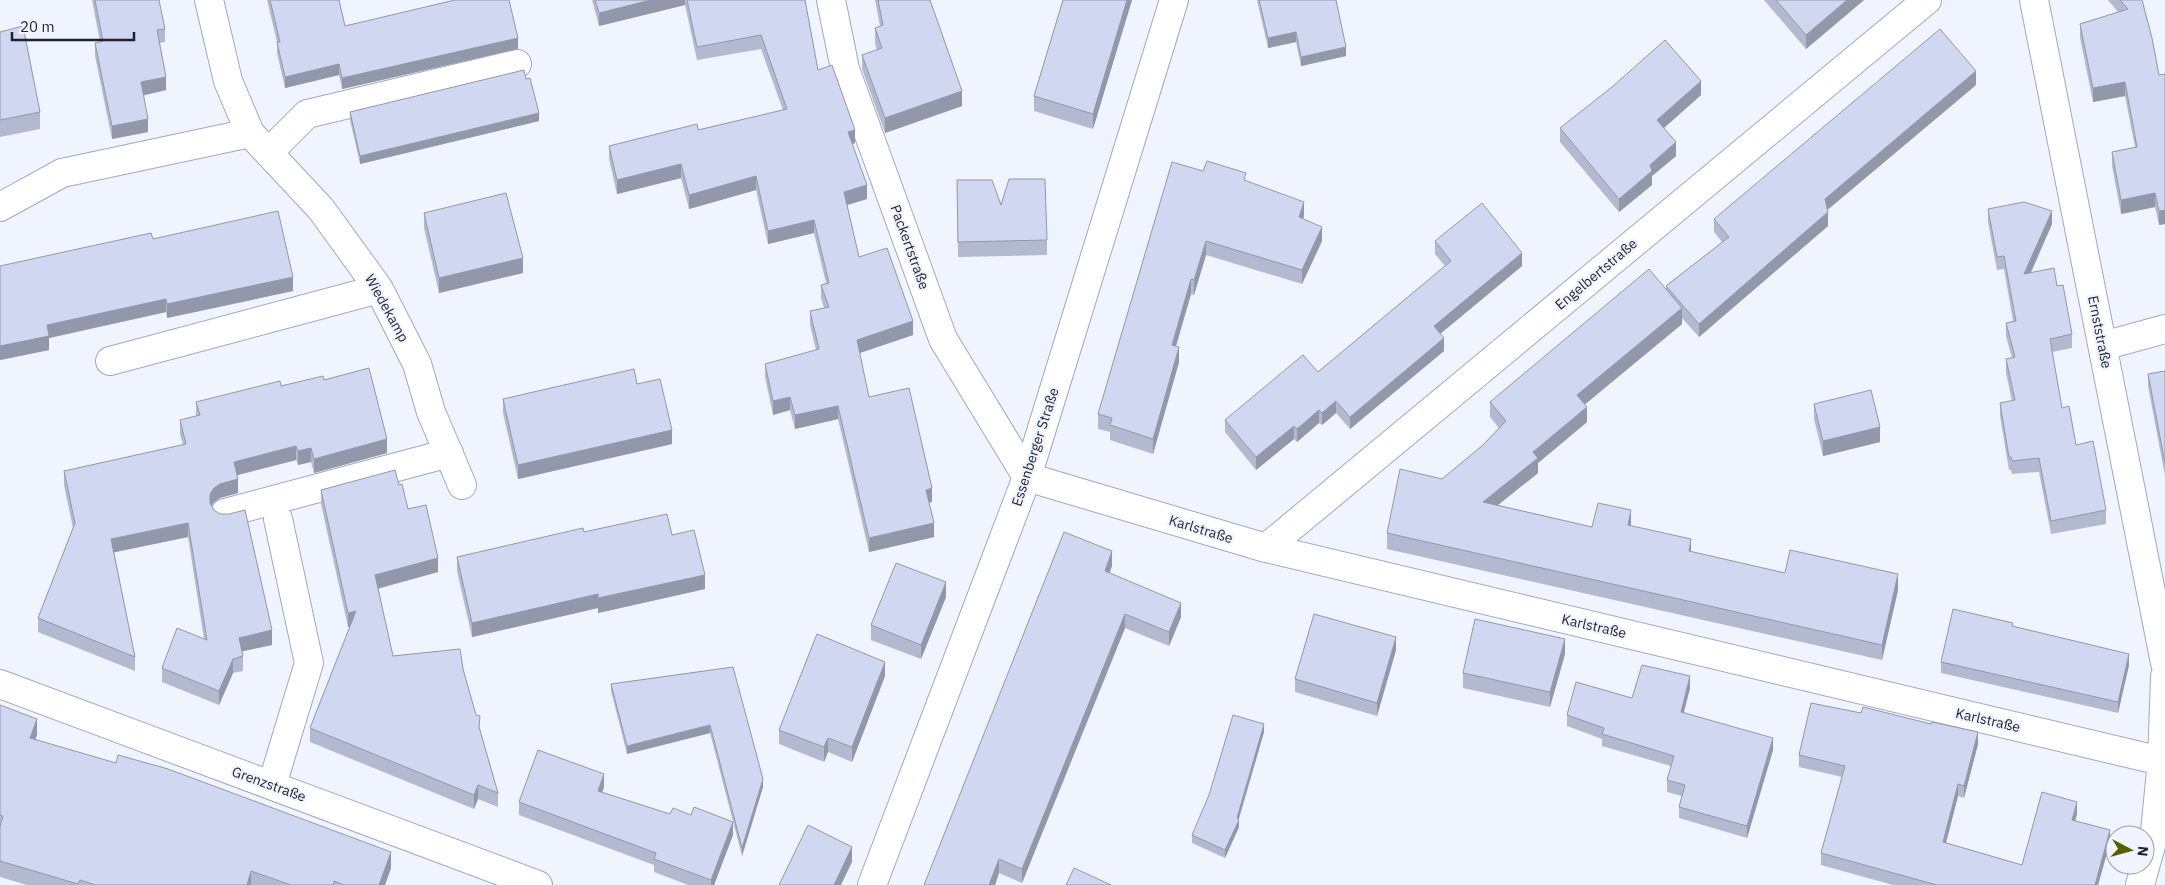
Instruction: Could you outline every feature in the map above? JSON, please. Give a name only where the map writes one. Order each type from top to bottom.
[{"type":"street","name":"Wiedekamp","points":[[209,0],[228,81],[250,132],[320,209],[379,289],[417,364],[431,412],[462,485]]},
{"type":"street","name":"Packertstraße","points":[[831,0],[845,69],[943,338],[1027,477]]},
{"type":"street","name":"Essenberger Straße","points":[[872,885],[1027,477],[1174,0]]},
{"type":"street","name":"Engelbertstraße","points":[[1266,548],[1927,0]]},
{"type":"street","name":"Ernststraße","points":[[2034,0],[2103,346],[2159,600],[2165,663]]},
{"type":"street","points":[[269,152],[307,114],[518,64]]},
{"type":"street","points":[[0,207],[62,173],[250,132]]},
{"type":"street","points":[[110,361],[379,289]]},
{"type":"street","points":[[2103,346],[2165,329]]},
{"type":"street","points":[[225,513],[448,453]]},
{"type":"street","name":"Karlstraße","points":[[1027,477],[1266,548],[2164,762]]},
{"type":"street","points":[[272,785],[309,662],[278,519]]},
{"type":"street","points":[[2140,885],[2156,830],[2164,762],[2165,676]]},
{"type":"street","name":"Grenzstraße","points":[[0,684],[538,885]]},
{"type":"building","points":[[95,0],[159,0],[165,29],[157,30],[166,77],[141,82],[148,119],[112,126],[95,43],[103,41]]},
{"type":"building","points":[[270,0],[339,0],[345,26],[455,0],[509,0],[518,38],[342,78],[339,64],[285,77],[277,42],[280,42]]},
{"type":"building","points":[[595,0],[651,0],[599,13]]},
{"type":"building","points":[[687,0],[805,0],[818,70],[832,65],[855,130],[848,132],[867,185],[844,192],[859,257],[887,248],[913,321],[857,340],[869,397],[909,388],[932,488],[926,490],[934,523],[869,538],[838,406],[795,415],[790,397],[773,401],[765,364],[819,349],[810,311],[829,307],[821,285],[829,283],[814,220],[768,231],[756,176],[689,195],[681,164],[617,180],[609,146],[697,124],[698,130],[787,109],[761,35],[697,47]]},
{"type":"building","points":[[878,0],[930,0],[962,91],[885,118],[862,55],[882,48],[875,28],[883,25]]},
{"type":"building","points":[[1063,0],[1127,0],[1093,114],[1034,96]]},
{"type":"building","points":[[1259,0],[1336,0],[1346,47],[1301,57],[1296,32],[1268,38]]},
{"type":"building","points":[[1776,0],[1847,0],[1806,35]]},
{"type":"building","points":[[2120,0],[2142,0],[2159,75],[2165,74],[2165,210],[2159,211],[2155,193],[2121,200],[2112,152],[2137,147],[2125,82],[2093,88],[2080,24],[2128,9]]},
{"type":"building","points":[[23,26],[40,112],[0,120],[0,32]]},
{"type":"building","points":[[1940,29],[1976,71],[1825,199],[1828,212],[1699,324],[1666,286],[1729,237],[1714,219]]},
{"type":"building","points":[[1665,40],[1701,81],[1657,120],[1676,142],[1650,165],[1652,171],[1619,199],[1560,128],[1612,87]]},
{"type":"building","points":[[524,70],[526,79],[530,78],[539,113],[360,156],[350,112]]},
{"type":"building","points":[[1207,161],[1246,173],[1244,180],[1304,202],[1299,217],[1322,227],[1302,270],[1206,241],[1194,280],[1191,279],[1172,345],[1179,347],[1153,439],[1110,425],[1112,418],[1098,414],[1172,162],[1203,171]]},
{"type":"building","points":[[1009,179],[1045,179],[1047,240],[958,242],[957,180],[992,180],[1001,205]]},
{"type":"building","points":[[506,193],[523,258],[439,278],[424,213]]},
{"type":"building","points":[[2024,202],[2052,211],[2024,274],[2054,268],[2057,286],[2063,285],[2072,334],[2050,339],[2062,408],[2069,406],[2076,445],[2093,441],[2106,510],[2051,521],[2039,458],[2012,461],[2011,457],[2009,457],[2000,403],[2015,400],[2006,359],[2015,357],[2006,323],[2016,321],[2004,256],[1997,257],[1988,209]]},
{"type":"building","points":[[1482,203],[1522,253],[1434,326],[1444,338],[1350,417],[1336,401],[1322,413],[1319,410],[1297,429],[1294,426],[1256,457],[1225,420],[1303,355],[1318,372],[1451,261],[1435,241]]},
{"type":"building","points":[[278,211],[293,277],[167,304],[166,299],[47,325],[49,336],[0,346],[0,266],[151,233],[153,239]]},
{"type":"building","points":[[1649,269],[1682,308],[1577,395],[1587,407],[1533,452],[1538,458],[1483,502],[1592,527],[1598,503],[1631,510],[1628,525],[1691,539],[1689,551],[1785,573],[1790,550],[1898,574],[1882,645],[1387,533],[1400,469],[1442,479],[1483,445],[1506,421],[1490,402]]},
{"type":"building","points":[[369,368],[387,439],[314,459],[311,448],[298,451],[296,446],[234,462],[238,479],[220,484],[210,494],[210,503],[214,510],[220,514],[245,510],[272,630],[239,638],[243,656],[233,659],[219,691],[162,668],[177,628],[207,640],[188,523],[111,539],[135,657],[38,618],[75,523],[64,471],[186,444],[180,420],[200,415],[196,402],[280,381],[281,386],[323,376],[324,380]]},
{"type":"building","points":[[634,369],[637,384],[660,379],[672,430],[518,465],[503,399]]},
{"type":"building","points":[[2165,371],[2165,463],[2148,374]]},
{"type":"building","points":[[1871,390],[1880,427],[1823,441],[1814,404]]},
{"type":"building","points":[[395,470],[399,485],[402,484],[408,509],[426,505],[438,558],[375,575],[393,656],[460,649],[463,669],[476,715],[480,716],[479,727],[498,793],[478,785],[474,795],[310,728],[356,611],[348,613],[321,490]]},
{"type":"building","points":[[667,514],[672,535],[694,530],[705,575],[598,598],[598,594],[472,623],[457,557],[583,528],[584,532]]},
{"type":"building","points":[[1064,532],[1112,551],[1105,571],[1181,603],[1169,632],[1125,614],[1022,869],[999,859],[989,885],[924,885]]},
{"type":"building","points":[[896,563],[946,582],[921,645],[871,625]]},
{"type":"building","points":[[1953,609],[2013,623],[2012,626],[2129,654],[2118,702],[1941,662]]},
{"type":"building","points":[[1314,614],[1396,637],[1377,703],[1295,679]]},
{"type":"building","points":[[1475,619],[1565,639],[1550,692],[1463,673]]},
{"type":"building","points":[[817,634],[885,662],[852,747],[828,738],[824,747],[779,730]]},
{"type":"building","points":[[1642,665],[1690,676],[1681,712],[1773,738],[1747,826],[1679,807],[1685,785],[1667,780],[1674,756],[1602,734],[1604,728],[1567,715],[1576,682],[1632,698]]},
{"type":"building","points":[[733,667],[763,779],[742,848],[710,725],[627,746],[611,684]]},
{"type":"building","points":[[1811,703],[1861,713],[1863,707],[1931,724],[1932,722],[1978,732],[1964,786],[1958,784],[1943,842],[2022,865],[2042,792],[2077,802],[2072,820],[2105,829],[2105,848],[2095,885],[1937,885],[1821,853],[1845,766],[1799,755]]},
{"type":"building","points":[[0,705],[37,719],[30,738],[116,763],[118,755],[168,769],[391,852],[379,885],[344,885],[334,881],[333,885],[291,885],[251,871],[247,885],[96,885],[80,880],[78,884],[0,861],[0,827],[3,816],[0,815]]},
{"type":"building","points":[[1233,715],[1264,724],[1237,818],[1239,820],[1225,850],[1192,835],[1209,795]]},
{"type":"building","points":[[538,750],[604,774],[598,791],[670,814],[673,808],[691,815],[694,807],[733,822],[711,880],[654,859],[656,853],[519,802]]},
{"type":"building","points":[[808,825],[852,847],[834,885],[779,885]]},
{"type":"building","points":[[1074,868],[1111,885],[1066,885]]}]
